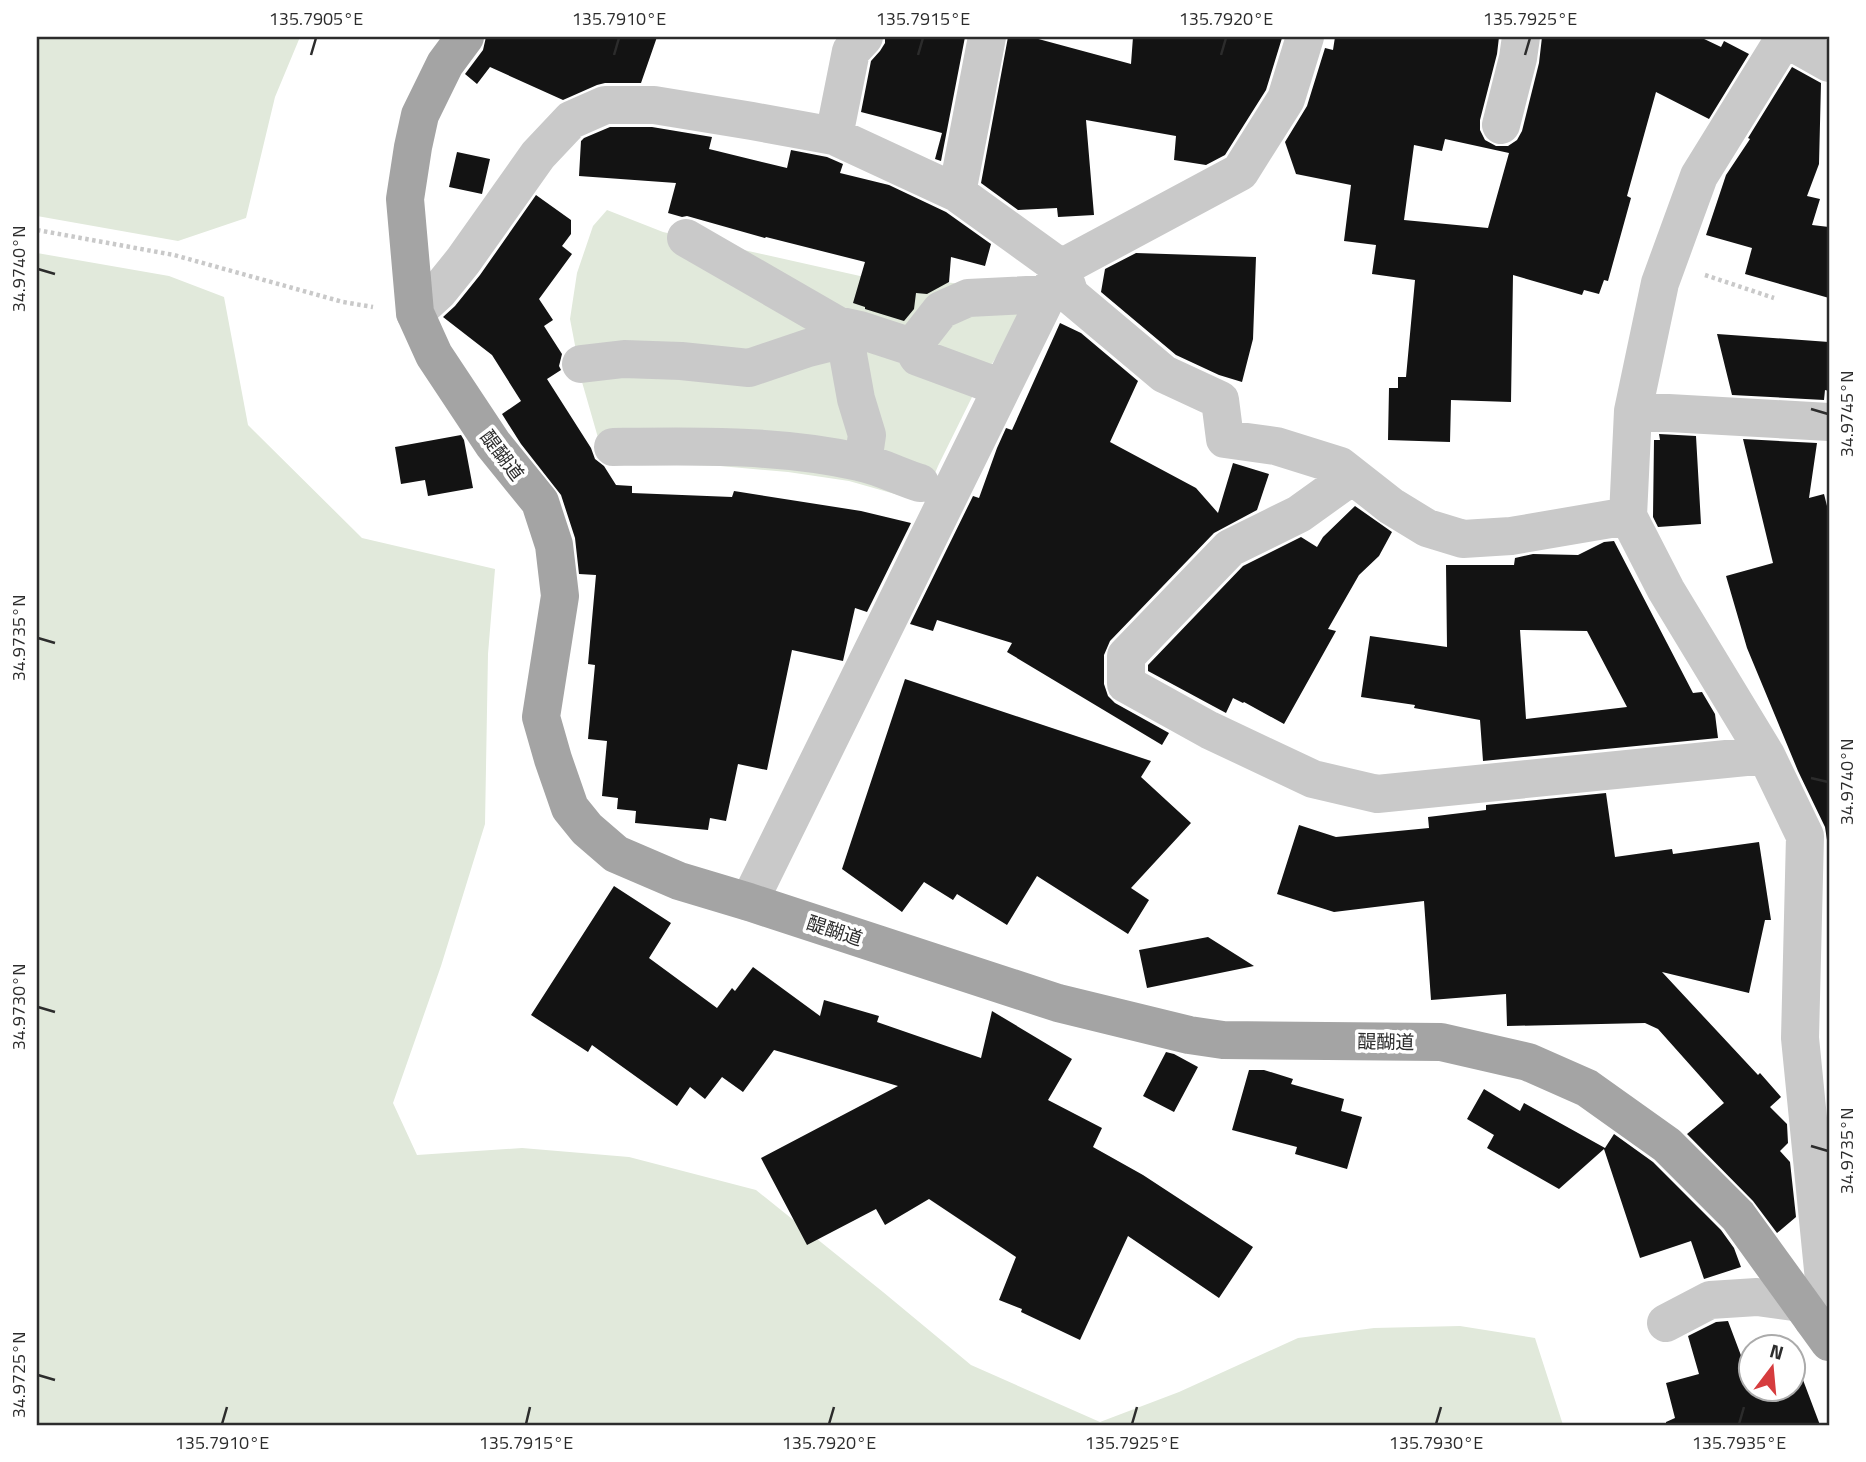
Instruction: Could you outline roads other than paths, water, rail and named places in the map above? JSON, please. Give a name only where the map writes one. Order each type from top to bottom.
[{"type":"main road","name":"醍醐道","points":[[465,37],[445,64],[420,115],[413,147],[405,199],[415,313],[434,355],[493,444],[540,502],[554,545],[560,596],[541,717],[570,808],[587,829],[615,854],[679,881],[1058,1003],[1189,1035],[1223,1040],[1441,1042],[1528,1062],[1587,1088],[1667,1145],[1738,1216],[1814,1322]]},
{"type":"street","points":[[834,136],[850,51],[864,37]]},
{"type":"street","points":[[957,193],[987,37]]},
{"type":"street","points":[[912,347],[941,310],[968,298],[1055,281],[1240,172],[1286,99],[1304,37]]},
{"type":"street","points":[[1501,125],[1521,37]]},
{"type":"street","points":[[1666,1323],[1710,1300],[1757,1297],[1814,1322],[1825,1290],[1800,1038],[1817,831],[1766,755],[1666,590],[1628,516],[1633,411],[1661,282],[1699,176],[1784,37],[1829,63]]},
{"type":"street","points":[[415,313],[438,292],[538,155],[571,120],[605,104],[654,105],[834,136],[957,193],[1070,295],[1164,374],[1220,400],[1225,439],[1276,446],[1340,466],[1391,506],[1427,528],[1463,539],[1511,536],[1628,516]]},
{"type":"street","points":[[686,238],[849,333]]},
{"type":"street","points":[[749,902],[1055,281]]},
{"type":"street","points":[[581,365],[624,359],[749,368],[860,330],[912,347],[918,357],[1002,388]]},
{"type":"street","points":[[849,333],[847,349],[856,399],[867,435],[863,462]]},
{"type":"street","points":[[1633,411],[1829,422]]},
{"type":"street","points":[[613,447],[682,446],[815,453],[863,462],[920,483]]},
{"type":"street","points":[[1352,476],[1299,513],[1230,548],[1126,656],[1126,684],[1209,730],[1313,779],[1377,794],[1766,755]]}]
